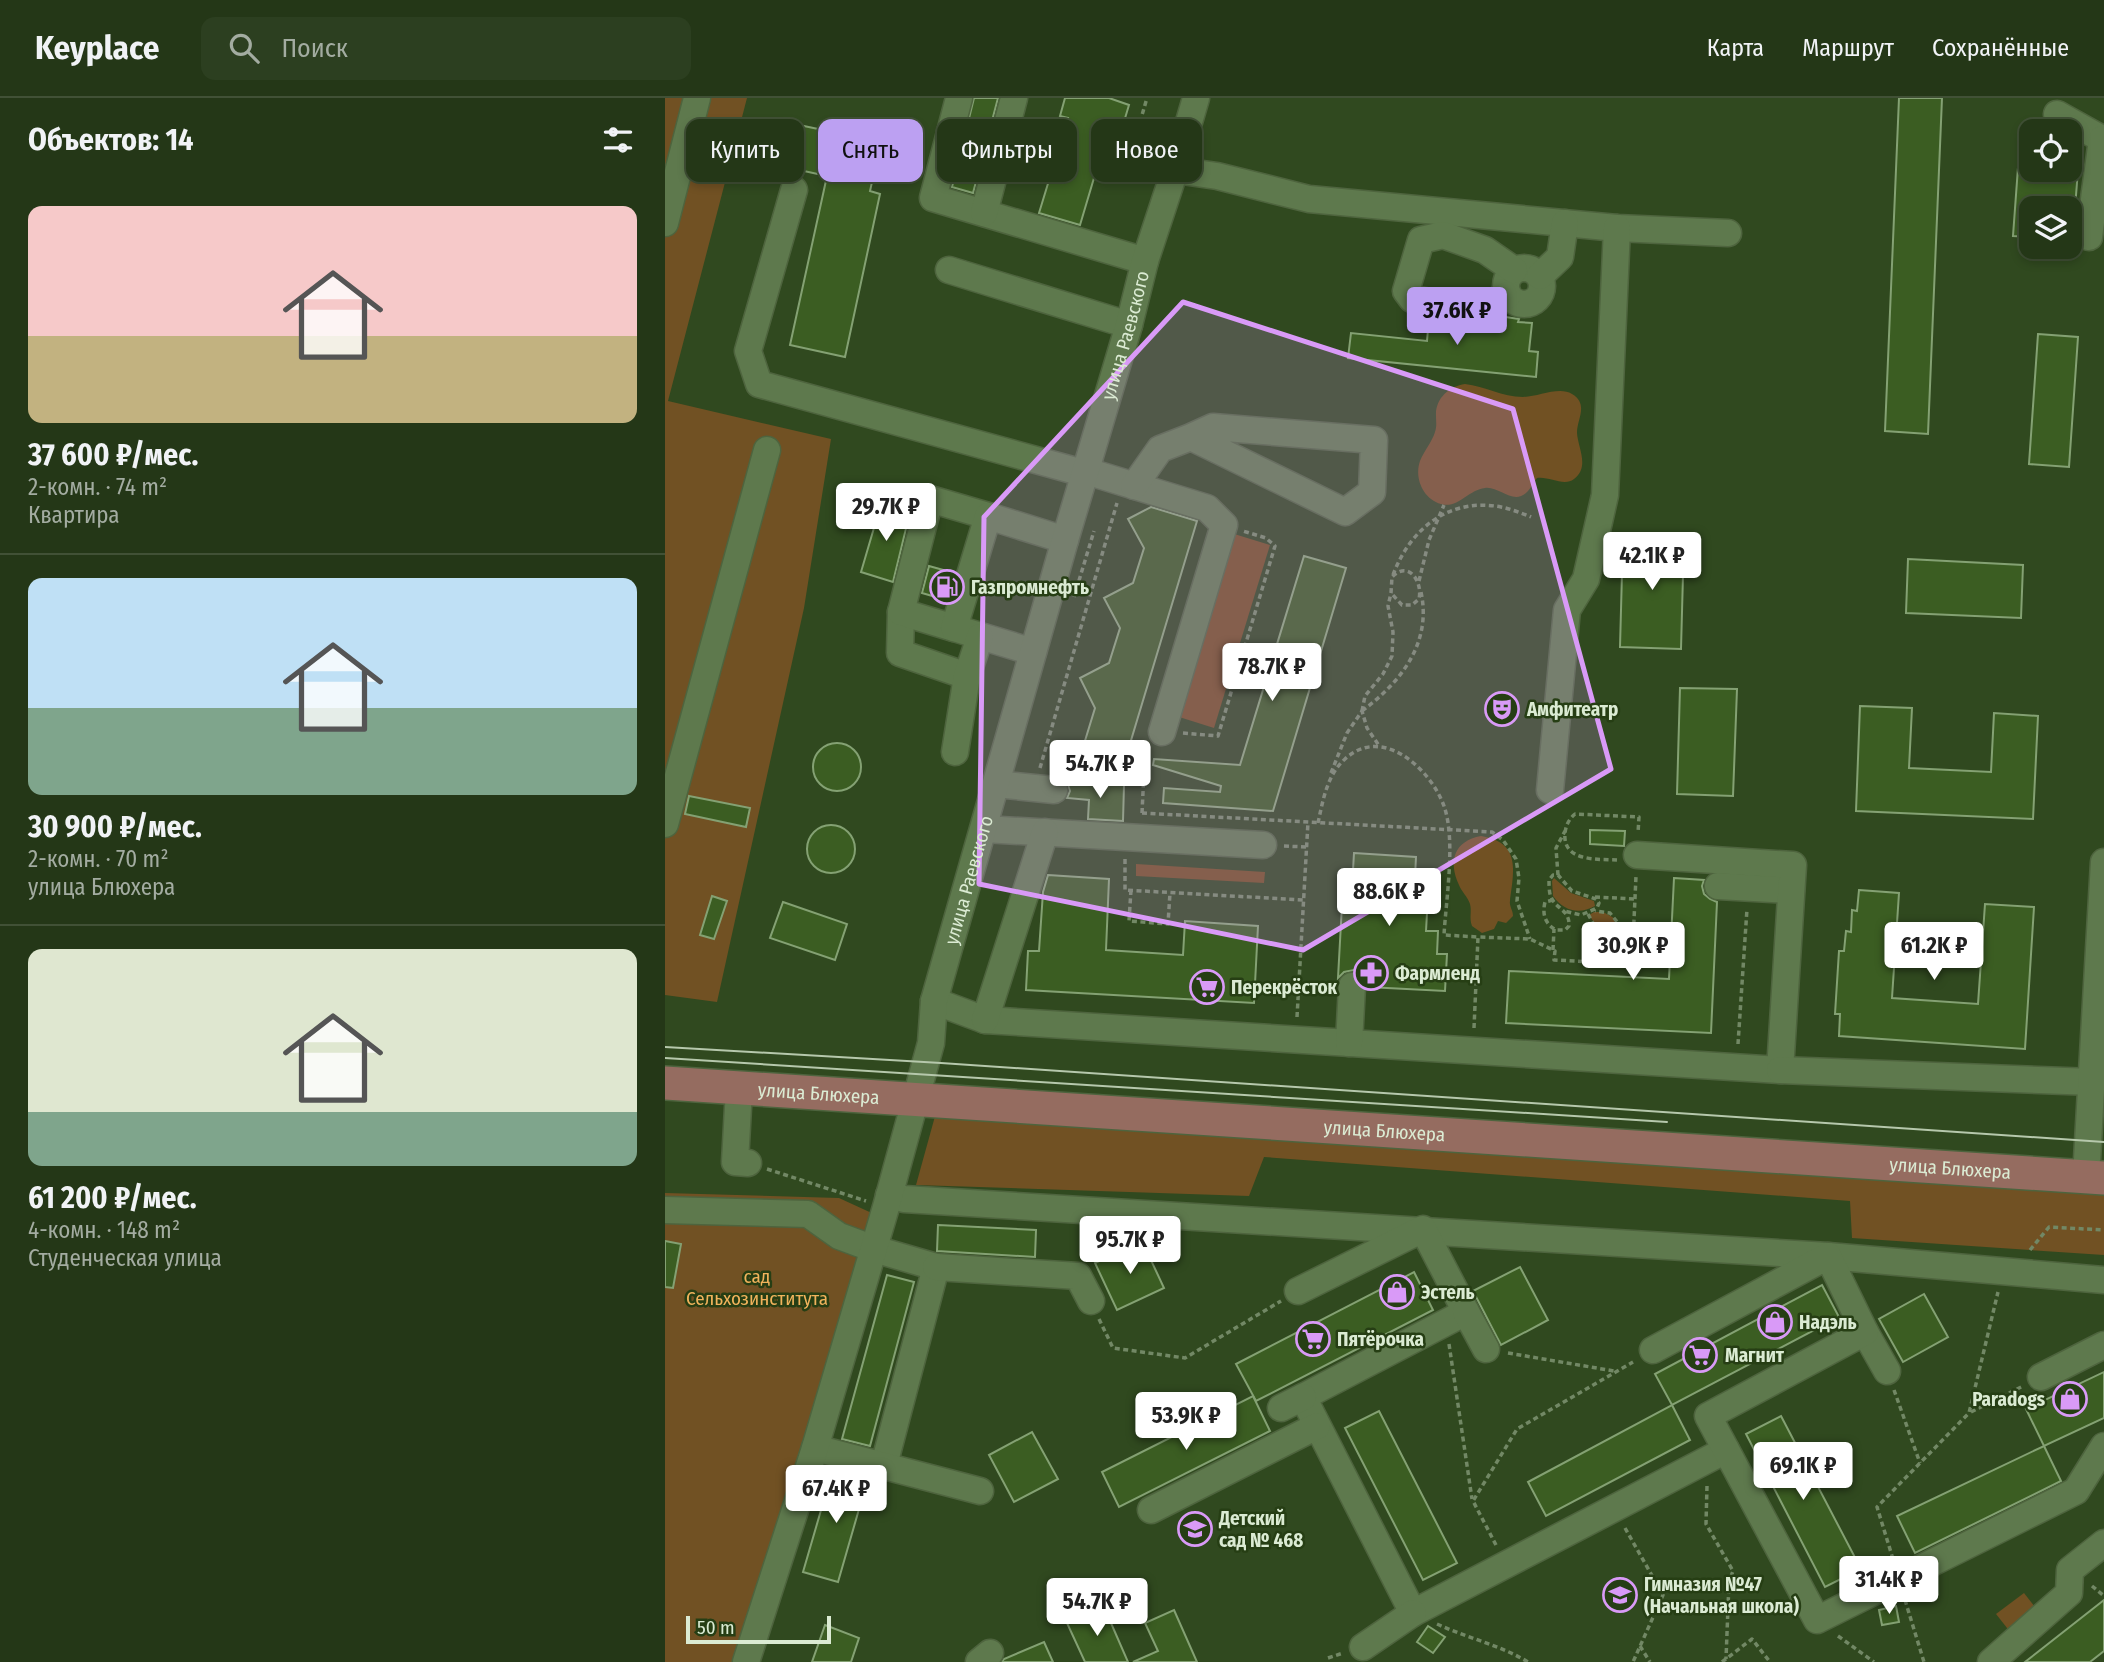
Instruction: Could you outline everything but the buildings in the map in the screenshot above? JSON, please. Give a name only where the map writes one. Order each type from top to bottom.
[{"type":"main road","name":"улица Блюхера","points":[[665,1083],[2095,1177]]},
{"type":"street","points":[[665,223],[697,98]]},
{"type":"street","points":[[959,98],[933,198],[1145,261]]},
{"type":"street","points":[[984,213],[1014,98]]},
{"type":"street","name":"улица Раевского","points":[[1190,119],[1196,98]]},
{"type":"street","points":[[2057,114],[2103,139],[2089,237]]},
{"type":"street","points":[[1202,174],[1309,200],[1618,228],[1728,233]]},
{"type":"street","name":"улица Раевского","points":[[746,1662],[874,1249],[883,1200],[931,1043],[935,1001],[1145,261],[1171,182]]},
{"type":"street","points":[[794,190],[748,351],[759,384],[1076,471],[1086,471],[1207,508],[1224,525],[1162,732]]},
{"type":"street","points":[[1540,276],[1560,257],[1565,223]]},
{"type":"street","points":[[1550,790],[1567,610],[1586,579],[1605,495],[1618,228]]},
{"type":"street","points":[[1508,295],[1477,309],[1412,299],[1406,291],[1421,240],[1443,235],[1485,250],[1514,270],[1528,268],[1540,276],[1542,290],[1534,302],[1520,304],[1508,295],[1506,281],[1514,270]]},
{"type":"street","points":[[949,270],[1129,325]]},
{"type":"street","points":[[1128,484],[1160,449],[1213,427],[1374,440],[1371,492],[1345,512],[1191,437]]},
{"type":"street","points":[[665,824],[767,450]]},
{"type":"street","points":[[967,676],[900,653],[901,612],[930,499],[1065,540]]},
{"type":"street","points":[[954,628],[988,516]]},
{"type":"street","points":[[901,612],[1033,652]]},
{"type":"street","points":[[954,752],[967,676],[979,637]]},
{"type":"street","points":[[996,784],[1044,789]]},
{"type":"street","points":[[984,829],[1045,832],[1141,825],[1263,845]]},
{"type":"street","points":[[985,1020],[1035,886],[1045,832]]},
{"type":"street","points":[[1637,858],[1793,865],[1780,1070]]},
{"type":"street","points":[[2095,1177],[2093,1082],[2104,863]]},
{"type":"street","points":[[1718,886],[1791,890]]},
{"type":"street","points":[[1349,1043],[1352,986]]},
{"type":"street","points":[[935,1001],[985,1020],[1780,1070],[2093,1082]]},
{"type":"street","points":[[739,1089],[735,1161],[748,1163]]},
{"type":"street","points":[[883,1200],[904,1199],[1423,1229],[1828,1256],[2104,1280]]},
{"type":"street","points":[[665,1210],[808,1214],[839,1236],[936,1267],[1078,1276],[1091,1301]]},
{"type":"street","points":[[1298,1291],[1423,1229]]},
{"type":"street","points":[[1423,1229],[1456,1317],[1486,1349]]},
{"type":"street","points":[[1828,1256],[1887,1371]]},
{"type":"street","points":[[1653,1350],[1828,1256]]},
{"type":"street","points":[[884,1465],[936,1267]]},
{"type":"street","points":[[1413,1613],[1317,1426],[1292,1403],[1456,1317]]},
{"type":"street","points":[[1865,1332],[1708,1416],[1717,1454],[1817,1620],[2076,1491],[2104,1446]]},
{"type":"street","points":[[2029,1383],[2104,1345]]},
{"type":"street","points":[[1151,1510],[1317,1426]]},
{"type":"street","points":[[814,1448],[980,1491]]},
{"type":"street","points":[[1363,1647],[1413,1613],[1717,1454]]},
{"type":"street","points":[[1991,1662],[2069,1593],[2070,1570],[2104,1543]]},
{"type":"path","points":[[1140,119],[1146,98]]},
{"type":"path","points":[[1044,789],[1128,484]]},
{"type":"path","points":[[1391,593],[1398,602],[1407,606],[1419,599],[1426,550],[1444,505]]},
{"type":"path","points":[[1381,747],[1367,728],[1362,711],[1365,696],[1383,674],[1392,656],[1393,632],[1388,606],[1392,577],[1409,542],[1438,516],[1453,509],[1475,505],[1501,507],[1531,517]]},
{"type":"path","points":[[1224,525],[1266,538],[1275,546],[1218,736],[1162,732],[1145,751],[1141,825],[1308,822],[1492,832],[1513,851],[1518,867],[1517,901],[1530,939]]},
{"type":"path","points":[[1318,823],[1329,782],[1352,724],[1362,711],[1401,675],[1419,645],[1424,628],[1425,608],[1420,586],[1413,574],[1404,570],[1392,577]]},
{"type":"path","points":[[1329,782],[1336,769],[1353,753],[1368,747],[1393,750],[1411,760],[1430,779],[1445,809],[1450,830],[1444,935],[1530,939],[1553,950]]},
{"type":"path","points":[[1077,769],[1144,776]]},
{"type":"path","points":[[1553,900],[1545,901],[1543,909],[1546,921],[1553,929],[1555,960],[1632,964],[1639,817],[1575,814],[1556,848],[1558,875],[1572,891],[1599,903],[1591,912],[1587,916],[1594,925],[1595,936],[1603,941],[1617,930],[1615,917],[1603,911],[1591,912],[1581,915],[1564,911]]},
{"type":"path","points":[[1297,1017],[1308,822]]},
{"type":"path","points":[[1565,831],[1566,845],[1579,857],[1637,858]]},
{"type":"path","points":[[1113,858],[1126,859],[1125,890],[1303,900]]},
{"type":"path","points":[[1553,929],[1565,930],[1569,926],[1564,911],[1550,897],[1549,880],[1553,875],[1558,875]]},
{"type":"path","points":[[1737,1067],[1748,888]]},
{"type":"path","points":[[1131,890],[1129,921],[1155,923],[1168,923],[1170,892]]},
{"type":"path","points":[[1590,897],[1635,899]]},
{"type":"path","points":[[1474,1028],[1478,937]]},
{"type":"path","points":[[748,1163],[883,1200]]},
{"type":"path","points":[[2049,1227],[2104,1230]]},
{"type":"path","points":[[1969,1413],[1999,1285]]},
{"type":"path","points":[[1091,1301],[1113,1348],[1185,1358],[1298,1291]]},
{"type":"path","points":[[1456,1317],[1473,1502],[1506,1563]]},
{"type":"path","points":[[1486,1349],[1616,1371]]},
{"type":"path","points":[[1473,1502],[1517,1429],[1653,1350]]},
{"type":"path","points":[[1887,1371],[1920,1464]]},
{"type":"path","points":[[1924,1662],[1877,1507],[1969,1413],[2029,1383]]},
{"type":"path","points":[[1717,1454],[1706,1524],[1733,1571],[1729,1582],[1724,1661]]},
{"type":"path","points":[[1613,1507],[1663,1595],[1633,1662]]},
{"type":"path","points":[[1413,1613],[1464,1637],[1511,1652],[1528,1662]]},
{"type":"path","points":[[1817,1620],[1874,1662]]},
{"type":"path","points":[[1724,1661],[1752,1639],[1770,1662]]},
{"type":"path","points":[[1640,1646],[1650,1662]]},
{"type":"highlighted area","points":[[1183,302],[1513,409],[1611,769],[1303,950],[979,884],[984,517]]},
{"type":"green space","points":[[665,98],[747,98],[742,119],[686,119],[686,182],[725,182],[668,401],[831,439],[804,608],[717,1002],[665,995]]},
{"type":"green space","points":[[1465,384],[1515,397],[1561,391],[1572,394],[1581,407],[1577,433],[1582,457],[1579,474],[1566,482],[1537,478],[1528,491],[1517,497],[1485,488],[1453,504],[1441,504],[1429,498],[1419,481],[1418,468],[1435,432],[1436,410],[1444,394]]},
{"type":"green space","points":[[1231,533],[1270,545],[1214,728],[1176,716]]},
{"type":"green space","points":[[1481,836],[1503,844],[1509,851],[1513,869],[1510,903],[1513,916],[1506,923],[1498,921],[1494,929],[1482,933],[1472,926],[1470,904],[1460,887],[1454,868],[1459,847]]},
{"type":"green space","points":[[1136,864],[1265,872],[1264,883],[1136,876]]},
{"type":"green space","points":[[1554,878],[1571,893],[1594,901],[1595,906],[1578,911],[1562,905],[1553,896]]},
{"type":"green space","points":[[1603,912],[1614,918],[1616,930],[1607,938],[1599,938],[1589,915]]},
{"type":"green space","points":[[937,1109],[2104,1190],[2104,1255],[1852,1238],[1850,1201],[1264,1157],[1249,1196],[916,1185]]},
{"type":"green space","name":"сад Сельхозинститута","points":[[665,1193],[839,1198],[876,1215],[732,1662],[665,1662]]},
{"type":"green space","points":[[2024,1593],[2039,1612],[2011,1633],[1996,1614]]},
{"type":"tram line","points":[[665,1047],[941,1063],[2104,1142]]},
{"type":"tram line","points":[[665,1058],[1667,1122]]},
{"type":"place","name":"Газпромнефть","points":[[947,587]]},
{"type":"place","name":"Амфитеатр","points":[[1502,709]]},
{"type":"place","name":"Фармленд","points":[[1371,973]]},
{"type":"place","name":"Перекрёсток","points":[[1207,987]]},
{"type":"place","name":"Эстель","points":[[1397,1292]]},
{"type":"place","name":"Надэль","points":[[1775,1322]]},
{"type":"place","name":"Пятёрочка","points":[[1313,1339]]},
{"type":"place","name":"Магнит","points":[[1700,1355]]},
{"type":"place","name":"Paradogs","points":[[2070,1399]]},
{"type":"place","name":"Детский сад № 468","points":[[1195,1529]]},
{"type":"place","name":"Гимназия №47 (Начальная школа)","points":[[1620,1595]]}]
